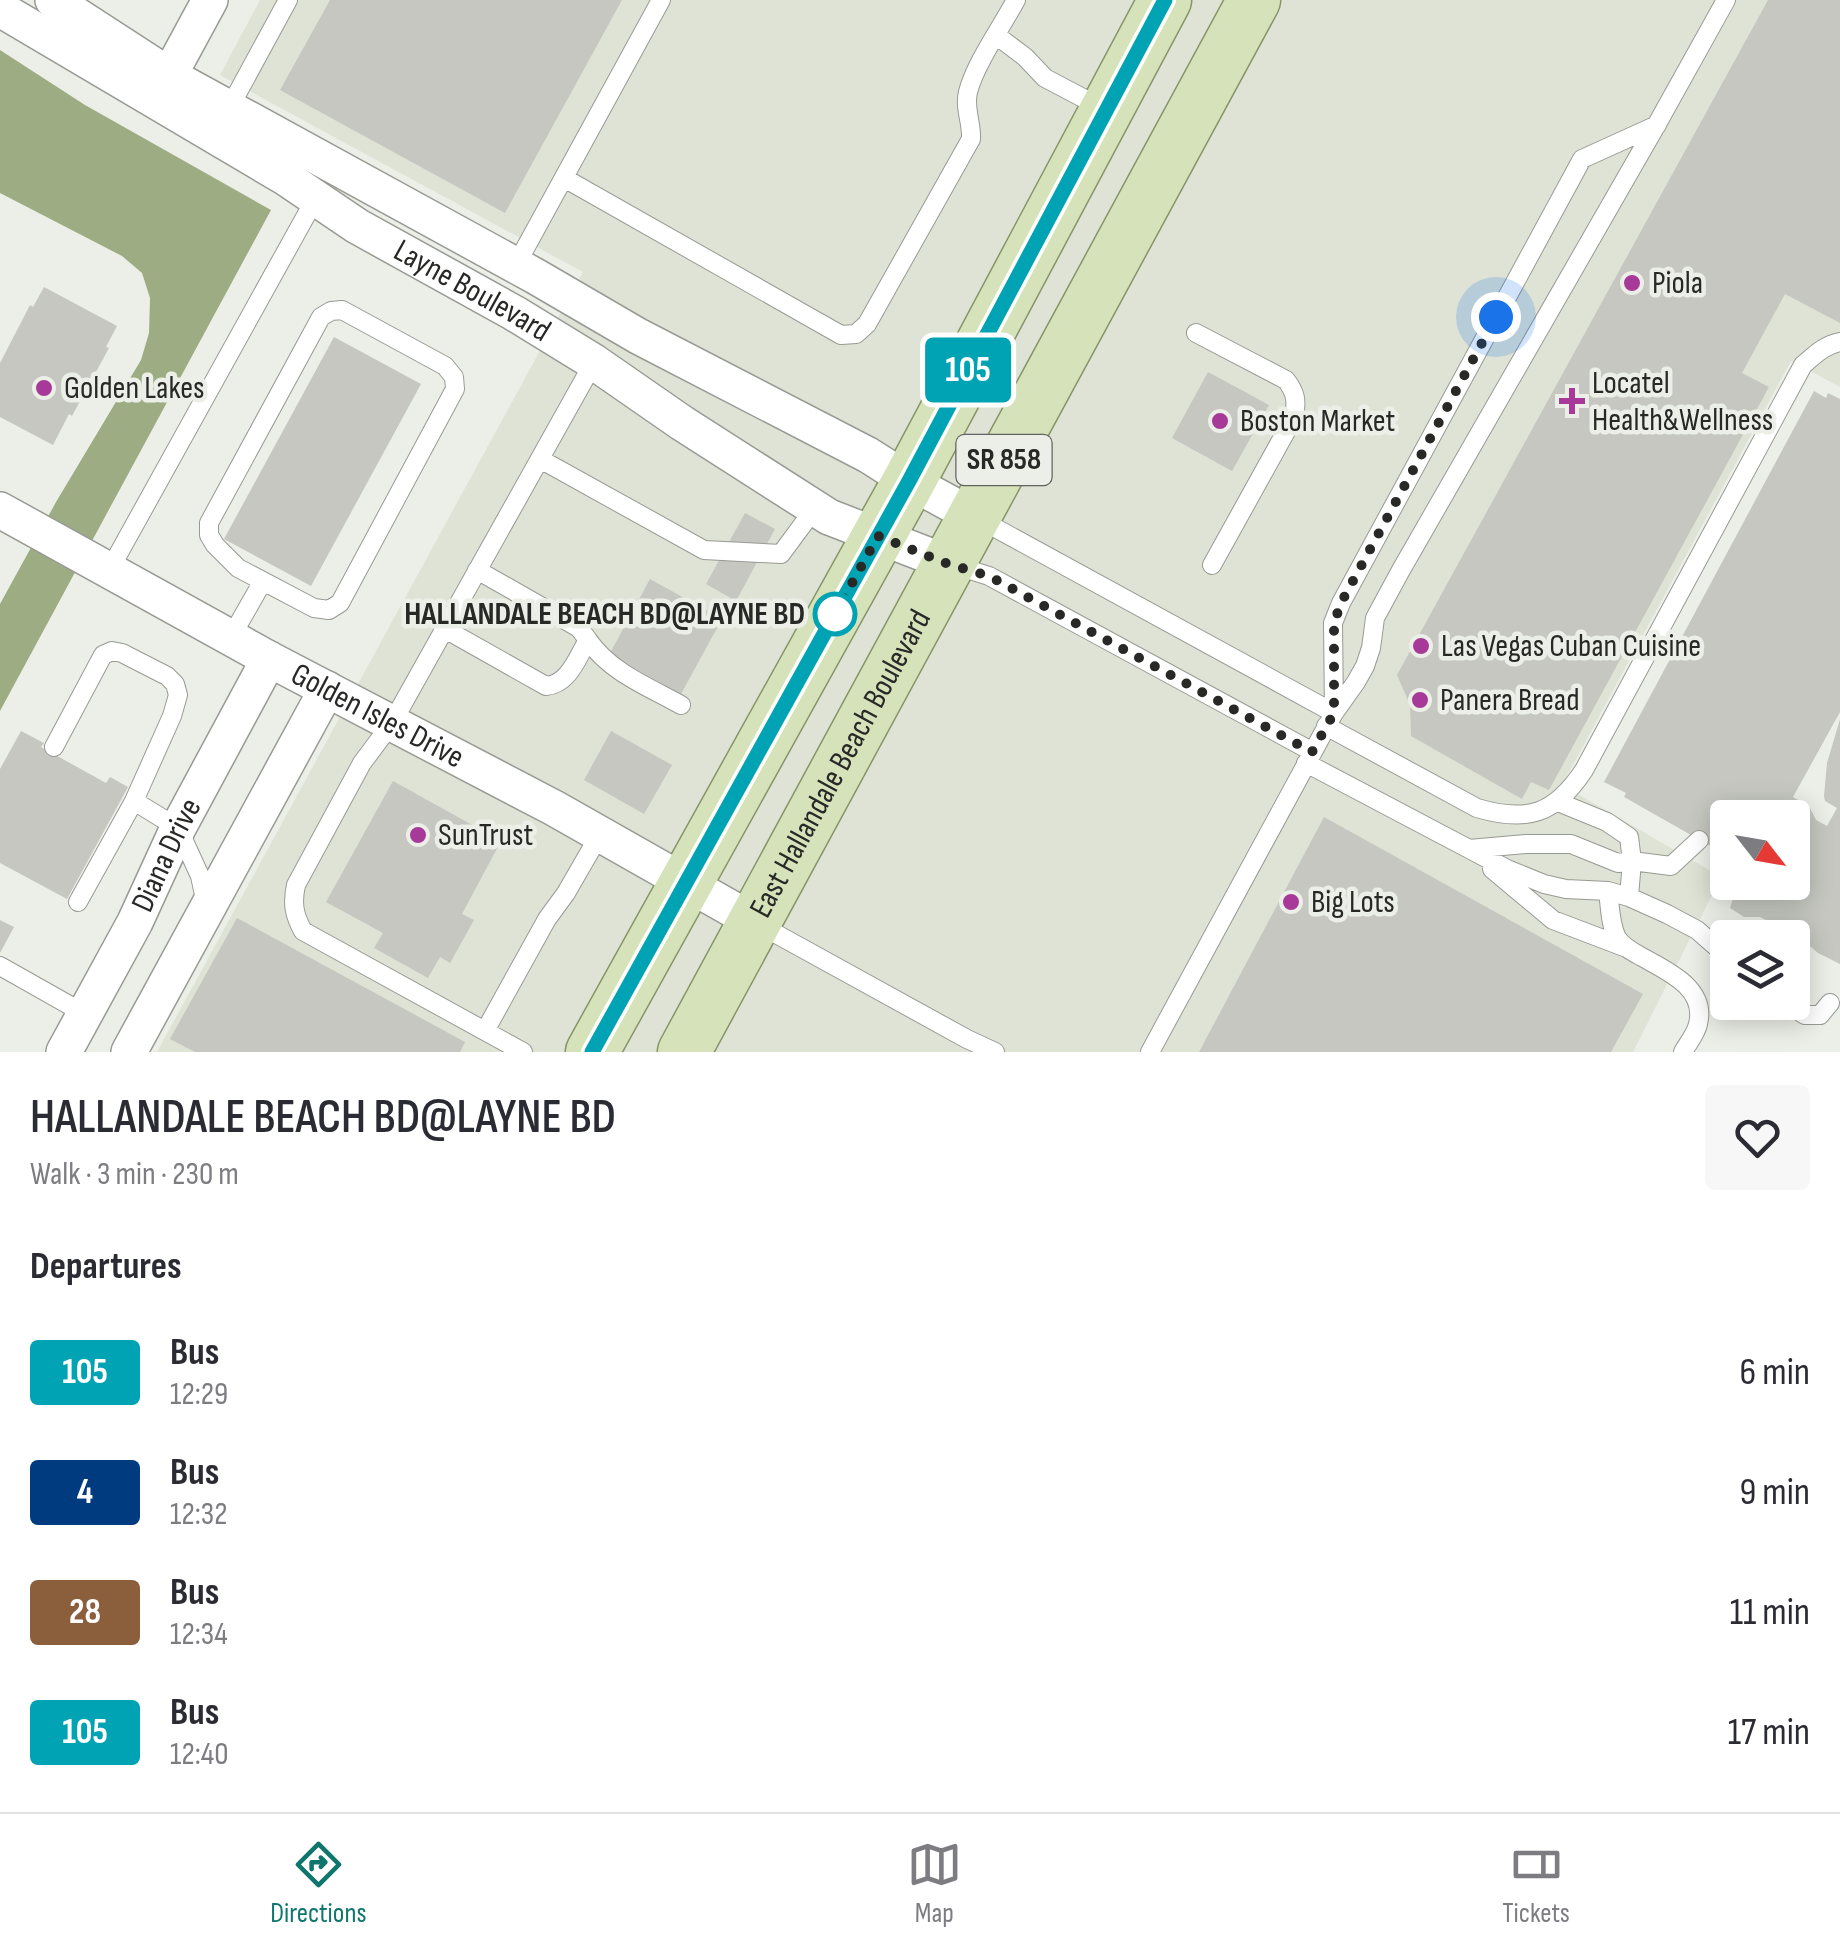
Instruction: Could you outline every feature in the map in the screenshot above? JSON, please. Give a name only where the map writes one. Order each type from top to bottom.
[{"type":"main road","name":"SR 858","points":[[592,1052],[909,481],[1165,0]]},
{"type":"main road","name":"East Hallandale Beach Boulevard","points":[[684,1052],[1254,0]]},
{"type":"street","name":"Layne Boulevard","points":[[53,0],[162,89]]},
{"type":"street","points":[[162,89],[210,0]]},
{"type":"street","name":"Layne Boulevard","points":[[0,9],[221,122],[333,165],[523,288],[594,362],[682,423],[829,517],[948,564]]},
{"type":"street","name":"Layne Boulevard","points":[[221,122],[286,178],[356,226],[638,336],[868,455],[973,516]]},
{"type":"street","name":"Golden Isles Drive","points":[[0,510],[755,922]]},
{"type":"street","name":"Diana Drive","points":[[64,1052],[135,922],[178,828],[270,659]]},
{"type":"street","name":"Diana Drive","points":[[129,1052],[327,689]]},
{"type":"lane","points":[[221,122],[288,0]]},
{"type":"lane","points":[[523,288],[564,178],[661,0]]},
{"type":"lane","points":[[564,178],[841,335],[856,334],[867,324],[971,138],[968,93],[1016,0]]},
{"type":"lane","points":[[1150,1052],[1330,720],[1356,682],[1371,648],[1375,618],[1401,570],[1726,0]]},
{"type":"lane","points":[[996,36],[1045,78],[1106,111]]},
{"type":"lane","points":[[1330,720],[1334,623],[1341,603],[1556,206],[1582,159],[1657,124]]},
{"type":"lane","points":[[101,564],[333,165]]},
{"type":"lane","points":[[342,310],[445,366],[454,378],[455,389],[340,603],[329,610],[314,608],[263,581],[238,568],[214,545],[209,523],[321,317],[342,310]]},
{"type":"lane","points":[[1196,332],[1286,380],[1297,403],[1294,416],[1212,565]]},
{"type":"lane","points":[[973,516],[1477,808],[1498,814],[1537,812],[1558,802],[1584,770],[1804,366],[1818,351],[1840,342]]},
{"type":"lane","points":[[523,1052],[302,931],[292,901],[296,885],[362,763],[392,723],[594,362]]},
{"type":"lane","points":[[540,459],[704,550],[781,554],[815,508]]},
{"type":"lane","points":[[948,564],[989,576],[1507,870],[1566,889],[1608,891],[1629,897],[1697,930],[1710,941]]},
{"type":"lane","points":[[477,570],[579,628],[610,666],[681,705]]},
{"type":"lane","points":[[231,637],[263,581]]},
{"type":"lane","points":[[444,630],[546,686],[558,685],[566,677],[588,640]]},
{"type":"lane","points":[[54,746],[102,656],[122,652],[168,676],[175,684],[178,695],[172,716],[134,801],[78,902]]},
{"type":"lane","points":[[134,801],[178,828],[200,876],[207,908]]},
{"type":"lane","points":[[1558,802],[1607,822],[1629,837],[1629,897]]},
{"type":"lane","points":[[485,1031],[600,834]]},
{"type":"lane","points":[[1469,849],[1571,844],[1618,864],[1632,861],[1671,866],[1699,840]]},
{"type":"lane","points":[[1469,849],[1553,920],[1624,947],[1682,980],[1693,992],[1699,1009],[1698,1026],[1688,1050]]},
{"type":"lane","points":[[1608,891],[1612,925],[1624,947]]},
{"type":"lane","points":[[755,922],[966,1040],[995,1052]]},
{"type":"lane","points":[[0,966],[85,1014]]},
{"type":"lane","points":[[1810,1014],[1820,1015],[1830,1003]]},
{"type":"shaded area","points":[[260,0],[1840,0],[1840,387],[1791,361],[1562,785],[1710,871],[1710,899],[1633,1052],[157,1052],[583,272],[220,75]]},
{"type":"shaded area","points":[[0,50],[85,105],[271,210],[0,711],[0,604],[141,360],[149,333],[150,298],[142,273],[122,256],[0,193]]},
{"type":"building","points":[[330,0],[622,0],[505,213],[280,90]]},
{"type":"building","points":[[1768,0],[1840,0],[1840,323],[1785,294],[1742,373],[1769,387],[1549,790],[1531,782],[1522,799],[1411,736],[1410,705],[1397,675]]},
{"type":"building","name":"Golden Lakes","points":[[44,287],[117,326],[106,347],[109,348],[53,445],[0,417],[0,363],[30,305],[33,307]]},
{"type":"building","points":[[334,337],[421,384],[311,586],[224,539]]},
{"type":"building","name":"Boston Market","points":[[1208,372],[1269,405],[1232,471],[1172,438]]},
{"type":"building","points":[[1814,391],[1826,398],[1828,393],[1840,399],[1840,712],[1793,797],[1798,800],[1710,800],[1710,846],[1604,782]]},
{"type":"building","points":[[745,513],[775,529],[736,601],[706,584]]},
{"type":"building","points":[[650,579],[722,619],[681,694],[609,655]]},
{"type":"building","points":[[1840,719],[1840,964],[1810,946],[1810,920],[1744,917],[1730,908],[1732,900],[1810,900],[1810,808],[1816,820],[1827,826],[1837,808],[1824,796],[1827,763]]},
{"type":"building","points":[[21,731],[44,743],[41,747],[106,783],[110,777],[128,787],[67,899],[0,863],[0,769]]},
{"type":"building","points":[[611,731],[672,765],[644,814],[584,780]]},
{"type":"building","points":[[393,781],[501,841],[462,914],[474,920],[450,963],[440,957],[428,978],[374,948],[383,933],[326,902]]},
{"type":"building","points":[[1324,817],[1643,994],[1611,1052],[1199,1052]]},
{"type":"building","points":[[237,918],[465,1042],[460,1052],[195,1052],[170,1039]]},
{"type":"building","points":[[0,920],[14,927],[0,953]]},
{"type":"bus line","name":"105","points":[[592,1052],[909,481],[1165,0]]},
{"type":"place","name":"Piola","points":[[1632,283]]},
{"type":"place","name":"Golden Lakes","points":[[44,388]]},
{"type":"place","name":"Locatel Health&Wellness","points":[[1572,401]]},
{"type":"place","name":"Boston Market","points":[[1220,421]]},
{"type":"place","name":"HALLANDALE BEACH BD@LAYNE BD","points":[[835,614]]},
{"type":"place","name":"Las Vegas Cuban Cuisine","points":[[1421,646]]},
{"type":"place","name":"Panera Bread","points":[[1420,700]]},
{"type":"place","name":"SunTrust","points":[[418,835]]},
{"type":"place","name":"Big Lots","points":[[1291,902]]},
{"type":"route","points":[[835,614],[878,536],[989,576],[1312,752],[1334,713],[1334,623],[1341,603],[1496,317]]}]
